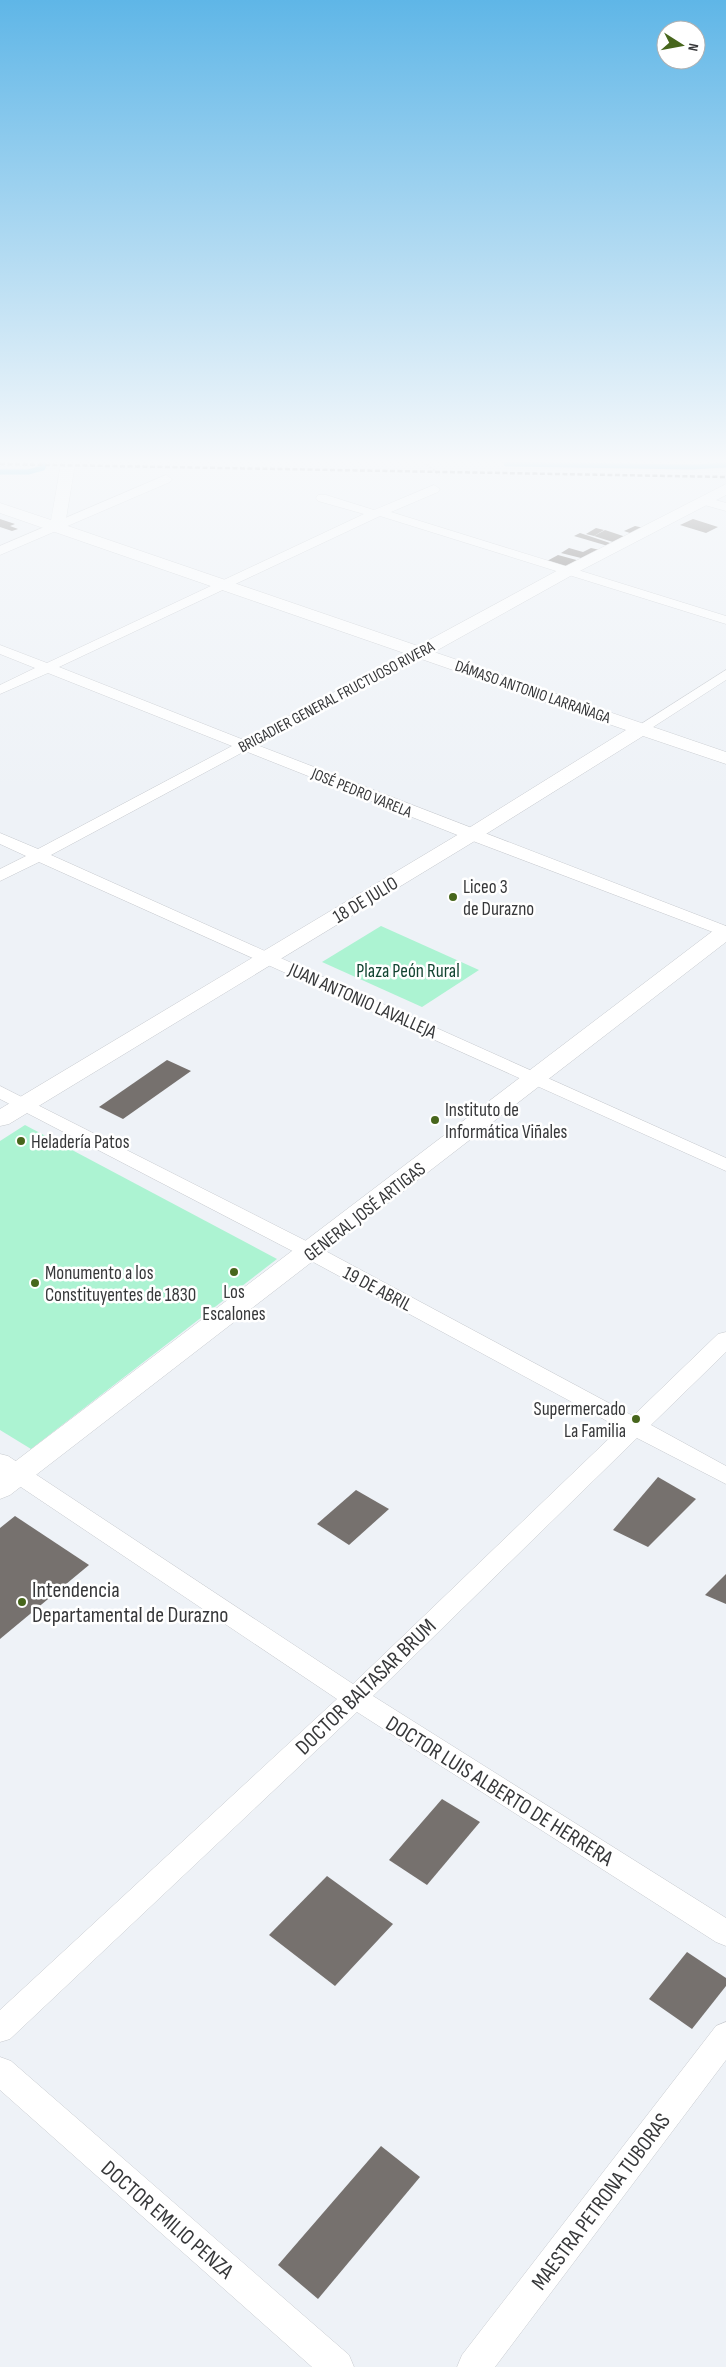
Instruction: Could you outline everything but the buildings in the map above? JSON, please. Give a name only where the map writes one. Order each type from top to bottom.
[{"type":"street","name":"DÁMASO ANTONIO LARRAÑAGA","points":[[193,574],[726,758]]},
{"type":"street","points":[[0,690],[246,574]]},
{"type":"street","name":"BRIGADIER GENERAL FRUCTUOSO RIVERA","points":[[0,876],[562,574]]},
{"type":"street","points":[[579,574],[726,620]]},
{"type":"street","name":"JOSÉ PEDRO VARELA","points":[[0,649],[471,835],[726,932]]},
{"type":"street","name":"18 DE JULIO","points":[[0,1119],[471,835],[726,674]]},
{"type":"street","name":"JUAN ANTONIO LAVALLEJA","points":[[0,838],[726,1164]]},
{"type":"street","name":"GENERAL JOSÉ ARTIGAS","points":[[6,1474],[311,1252],[535,1077],[726,932]]},
{"type":"street","name":"19 DE ABRIL","points":[[0,1092],[311,1252],[726,1476]]},
{"type":"street","name":"DOCTOR BALTASAR BRUM","points":[[0,2029],[355,1698],[726,1339]]},
{"type":"street","name":"DOCTOR LUIS ALBERTO DE HERRERA","points":[[6,1474],[726,1933]]},
{"type":"street","name":"MAESTRA PETRONA TUBORAS","points":[[474,2367],[726,2036]]},
{"type":"street","name":"DOCTOR EMILIO PENZA","points":[[0,2071],[337,2367]]},
{"type":"green space","name":"Plaza Peón Rural","points":[[381,926],[479,970],[422,1007],[322,962]]},
{"type":"green space","points":[[25,1125],[277,1259],[31,1449],[0,1430],[0,1141]]},
{"type":"place","name":"Liceo 3 de Durazno","points":[[453,897]]},
{"type":"place","name":"Instituto de Informática Viñales","points":[[435,1120]]},
{"type":"place","name":"Heladería Patos","points":[[21,1141]]},
{"type":"place","name":"Los Escalones","points":[[234,1272]]},
{"type":"place","name":"Monumento a los Constituyentes de 1830","points":[[35,1283]]},
{"type":"place","name":"Supermercado La Familia","points":[[636,1419]]},
{"type":"place","name":"Intendencia Departamental de Durazno","points":[[22,1602]]}]
